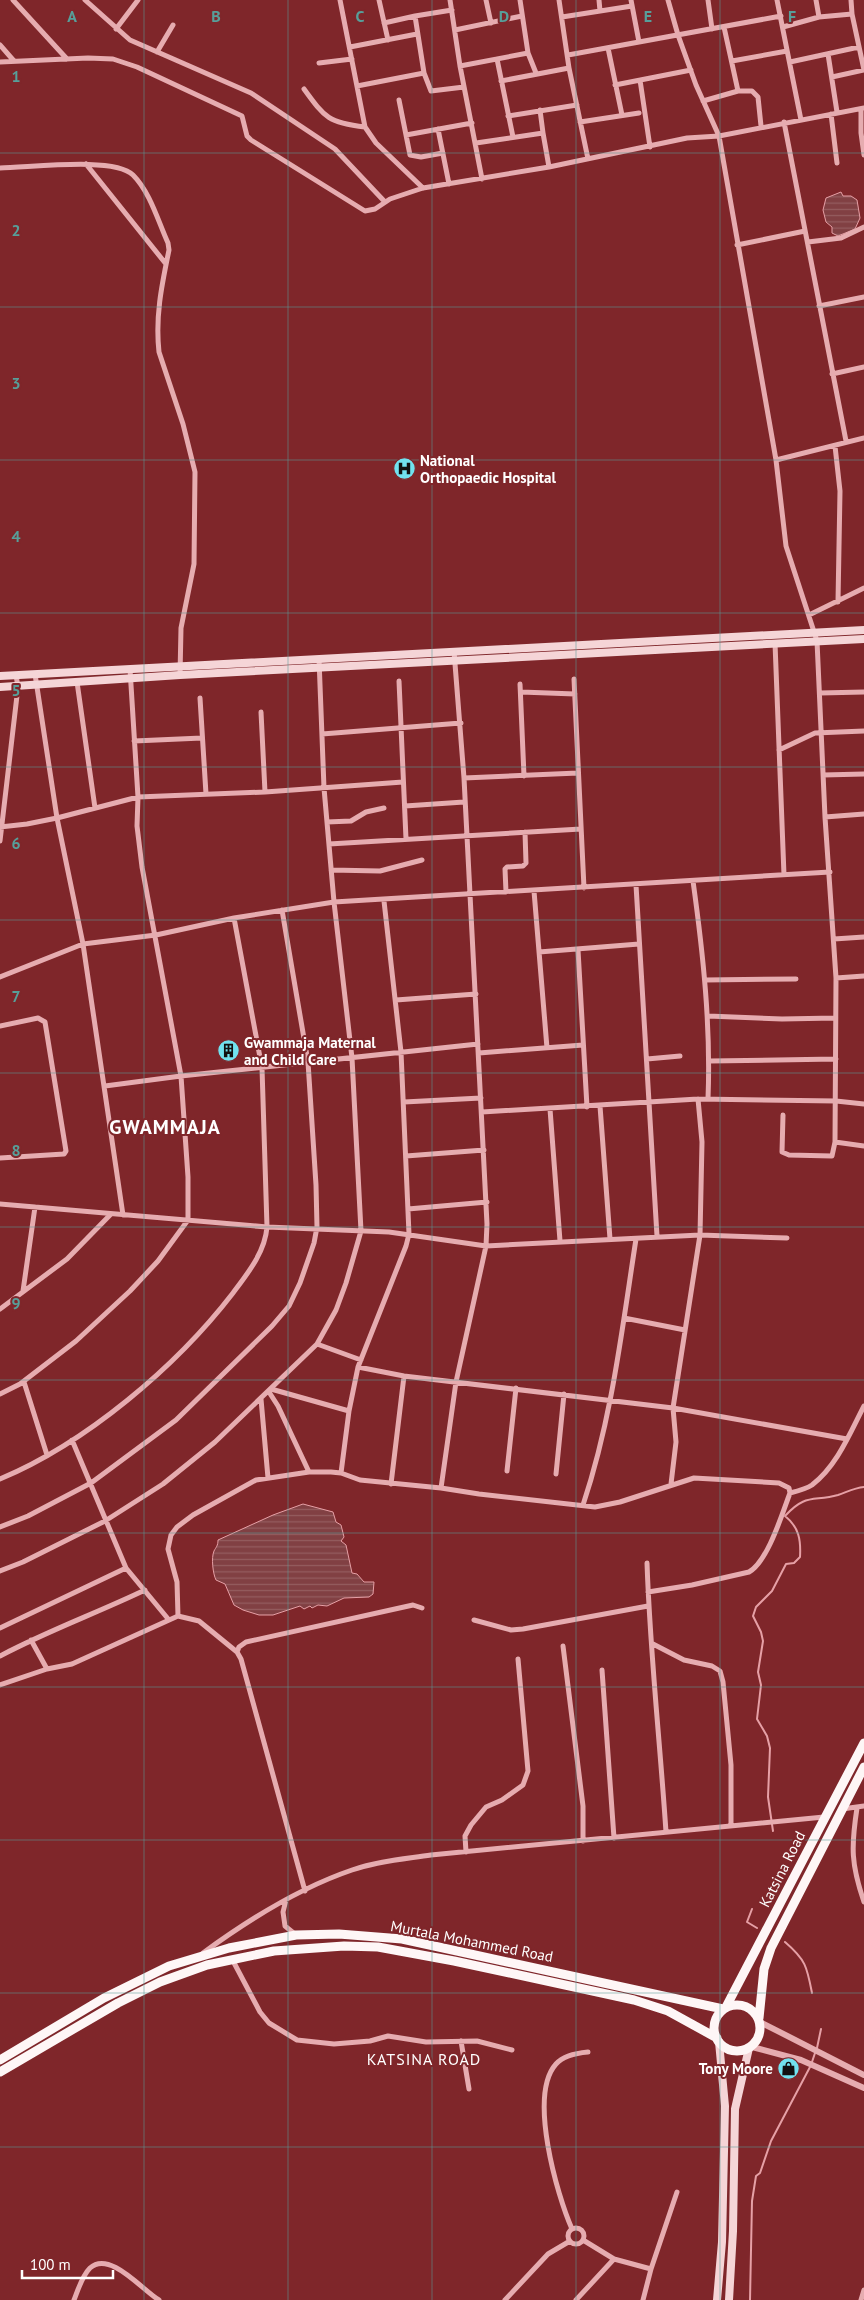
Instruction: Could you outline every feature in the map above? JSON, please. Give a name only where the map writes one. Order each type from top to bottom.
[{"type":"highway","name":"Katsina Road","points":[[725,2008],[752,1960],[824,1817],[864,1743]]},
{"type":"highway","name":"Katsina Road","points":[[759,2020],[767,1958],[864,1767]]},
{"type":"highway","name":"Murtala Mohammed Road","points":[[0,2060],[104,1998],[169,1966],[229,1948],[296,1936],[363,1935],[402,1939],[725,2008]]},
{"type":"highway","name":"Murtala Mohammed Road","points":[[0,2072],[141,1991],[183,1973],[232,1958],[274,1950],[344,1946],[378,1947],[416,1953],[634,2000],[668,2011],[718,2040]]},
{"type":"highway","points":[[744,2006],[751,2009],[759,2020],[760,2034],[750,2048],[740,2051],[732,2051],[718,2040],[714,2029],[715,2021],[725,2008],[744,2006]]},
{"type":"main road","points":[[0,687],[132,678],[180,671],[319,659],[864,630]]},
{"type":"main road","points":[[0,676],[130,669],[180,671],[320,668],[864,639]]},
{"type":"main road","points":[[62,672],[63,683]]},
{"type":"main road","points":[[717,2300],[722,2242],[725,2106],[718,2040]]},
{"type":"main road","points":[[729,2300],[734,2231],[735,2109],[750,2048]]},
{"type":"street","points":[[13,0],[67,59]]},
{"type":"street","points":[[85,0],[116,30],[130,40],[251,93],[335,149],[385,202]]},
{"type":"street","points":[[116,30],[138,0]]},
{"type":"street","points":[[340,0],[365,127],[376,143],[423,188]]},
{"type":"street","points":[[379,0],[388,40]]},
{"type":"street","points":[[450,0],[460,66],[482,179]]},
{"type":"street","points":[[486,0],[490,23]]},
{"type":"street","points":[[520,0],[528,53],[536,73]]},
{"type":"street","points":[[559,0],[569,68],[588,159]]},
{"type":"street","points":[[598,0],[600,11]]},
{"type":"street","points":[[631,0],[639,42]]},
{"type":"street","points":[[668,0],[691,70],[719,136],[776,460],[786,546],[817,641],[825,817],[836,978],[836,1142],[833,1154],[829,1158],[785,1155],[782,1152],[783,1115]]},
{"type":"street","points":[[708,0],[712,29]]},
{"type":"street","points":[[778,0],[801,120]]},
{"type":"street","points":[[816,0],[819,17]]},
{"type":"street","points":[[832,77],[864,70],[852,14],[851,0]]},
{"type":"street","points":[[562,18],[632,6]]},
{"type":"street","points":[[384,23],[452,10]]},
{"type":"street","points":[[783,27],[819,17],[852,14]]},
{"type":"street","points":[[416,16],[417,34],[424,73],[431,91],[464,87]]},
{"type":"street","points":[[455,30],[522,16]]},
{"type":"street","points":[[568,55],[781,16]]},
{"type":"street","points":[[157,52],[172,25]]},
{"type":"street","points":[[724,27],[738,91]]},
{"type":"street","points":[[350,48],[417,34]]},
{"type":"street","points":[[0,45],[14,61]]},
{"type":"street","points":[[790,62],[859,47]]},
{"type":"street","points":[[608,48],[622,114]]},
{"type":"street","points":[[732,61],[787,51]]},
{"type":"street","points":[[460,66],[528,53]]},
{"type":"street","points":[[828,54],[837,112]]},
{"type":"street","points":[[0,62],[104,58],[137,67],[242,116],[247,136],[251,140],[361,210],[370,211],[385,202],[423,188],[549,167],[687,138],[719,136],[761,126],[863,108],[861,134],[864,155]]},
{"type":"street","points":[[319,63],[352,59]]},
{"type":"street","points":[[497,59],[512,137]]},
{"type":"street","points":[[501,81],[569,68]]},
{"type":"street","points":[[615,85],[691,70]]},
{"type":"street","points":[[357,86],[424,73]]},
{"type":"street","points":[[640,80],[650,147]]},
{"type":"street","points":[[304,89],[321,112],[336,123],[365,127]]},
{"type":"street","points":[[703,101],[738,91],[756,93],[761,126]]},
{"type":"street","points":[[399,100],[412,156],[420,157],[443,153]]},
{"type":"street","points":[[508,116],[576,105]]},
{"type":"street","points":[[540,110],[549,167]]},
{"type":"street","points":[[580,122],[622,114],[639,113]]},
{"type":"street","points":[[831,114],[837,164]]},
{"type":"street","points":[[784,122],[846,441]]},
{"type":"street","points":[[406,135],[472,123]]},
{"type":"street","points":[[438,129],[449,184]]},
{"type":"street","points":[[476,143],[543,133]]},
{"type":"street","points":[[86,164],[166,264]]},
{"type":"street","points":[[0,168],[103,164],[123,169],[133,176],[150,204],[168,243],[158,310],[158,343],[193,460],[195,490],[194,564],[181,628],[180,671]]},
{"type":"street","points":[[808,242],[841,238],[864,227]]},
{"type":"street","points":[[737,245],[806,232]]},
{"type":"street","points":[[819,306],[864,298]]},
{"type":"street","points":[[832,374],[864,367]]},
{"type":"street","points":[[776,460],[864,438]]},
{"type":"street","points":[[835,446],[840,491],[838,602]]},
{"type":"street","points":[[809,615],[864,588]]},
{"type":"street","points":[[775,643],[784,875]]},
{"type":"street","points":[[441,1488],[456,1382],[486,1246],[487,1202],[461,723],[454,651]]},
{"type":"street","points":[[0,1572],[105,1520],[163,1484],[215,1442],[317,1344],[336,1310],[354,1261],[361,1231],[352,1058],[334,902],[324,788],[319,659]]},
{"type":"street","points":[[0,1394],[24,1382],[76,1341],[130,1291],[158,1261],[188,1220],[188,1177],[181,1076],[142,867],[137,826],[138,797],[130,669]]},
{"type":"street","points":[[35,674],[57,818],[83,944],[123,1214]]},
{"type":"street","points":[[0,841],[18,687],[16,675]]},
{"type":"street","points":[[574,679],[584,888]]},
{"type":"street","points":[[399,681],[403,729],[406,839]]},
{"type":"street","points":[[77,682],[95,808]]},
{"type":"street","points":[[520,684],[524,776]]},
{"type":"street","points":[[521,692],[575,694]]},
{"type":"street","points":[[820,693],[864,692]]},
{"type":"street","points":[[200,698],[206,794]]},
{"type":"street","points":[[260,712],[265,792]]},
{"type":"street","points":[[322,734],[461,723]]},
{"type":"street","points":[[779,750],[807,736],[822,733],[864,731]]},
{"type":"street","points":[[134,741],[202,738]]},
{"type":"street","points":[[464,778],[578,774]]},
{"type":"street","points":[[823,775],[864,774]]},
{"type":"street","points":[[1,827],[57,818],[138,797],[265,792],[403,782]]},
{"type":"street","points":[[0,792],[7,792]]},
{"type":"street","points":[[405,806],[464,802]]},
{"type":"street","points":[[327,822],[351,820],[366,812],[384,808]]},
{"type":"street","points":[[825,817],[864,814]]},
{"type":"street","points":[[329,844],[581,829]]},
{"type":"street","points":[[506,892],[505,869],[507,867],[523,866],[527,861],[524,832]]},
{"type":"street","points":[[331,870],[380,871],[422,860]]},
{"type":"street","points":[[0,977],[83,944],[156,934],[234,918],[334,902],[384,901],[830,872]]},
{"type":"street","points":[[693,881],[708,1016],[710,1060],[708,1099]]},
{"type":"street","points":[[636,885],[657,1236]]},
{"type":"street","points":[[534,891],[547,1048]]},
{"type":"street","points":[[341,1473],[349,1411],[358,1367],[409,1234],[401,1052],[384,901]]},
{"type":"street","points":[[0,1527],[28,1516],[92,1483],[176,1420],[272,1326],[289,1306],[300,1283],[314,1244],[317,1228],[316,1185],[308,1062],[282,910]]},
{"type":"street","points":[[0,1479],[72,1440],[127,1400],[160,1372],[208,1324],[250,1270],[264,1245],[268,1227],[262,1068],[234,918]]},
{"type":"street","points":[[834,939],[864,937]]},
{"type":"street","points":[[540,952],[639,944]]},
{"type":"street","points":[[578,950],[587,1107]]},
{"type":"street","points":[[836,978],[864,976]]},
{"type":"street","points":[[705,980],[796,979]]},
{"type":"street","points":[[396,1000],[476,994]]},
{"type":"street","points":[[708,1016],[782,1019],[835,1018]]},
{"type":"street","points":[[0,1026],[38,1018],[45,1022],[66,1150],[64,1154],[0,1158]]},
{"type":"street","points":[[105,1086],[478,1044]]},
{"type":"street","points":[[479,1053],[583,1045]]},
{"type":"street","points":[[647,1059],[680,1056]]},
{"type":"street","points":[[710,1060],[836,1059]]},
{"type":"street","points":[[404,1102],[481,1098]]},
{"type":"street","points":[[482,1112],[587,1107],[698,1098],[836,1101],[864,1104]]},
{"type":"street","points":[[671,1484],[676,1442],[672,1408],[700,1235],[702,1142],[698,1098]]},
{"type":"street","points":[[600,1106],[610,1239]]},
{"type":"street","points":[[550,1109],[560,1241]]},
{"type":"street","points":[[836,1142],[864,1146]]},
{"type":"street","points":[[406,1156],[484,1150]]},
{"type":"street","points":[[408,1209],[487,1202]]},
{"type":"street","points":[[0,1204],[268,1227],[409,1234],[486,1246],[560,1241],[636,1239],[657,1236],[700,1235],[787,1238]]},
{"type":"street","points":[[23,1291],[35,1207]]},
{"type":"street","points":[[0,1309],[67,1258],[111,1214]]},
{"type":"street","points":[[584,1505],[612,1400],[636,1239]]},
{"type":"street","points":[[624,1318],[685,1330]]},
{"type":"street","points":[[317,1344],[361,1360]]},
{"type":"street","points":[[358,1367],[404,1376],[672,1408],[847,1440]]},
{"type":"street","points":[[391,1484],[404,1376]]},
{"type":"street","points":[[24,1382],[47,1455]]},
{"type":"street","points":[[507,1471],[516,1388]]},
{"type":"street","points":[[270,1391],[349,1411]]},
{"type":"street","points":[[270,1391],[309,1472]]},
{"type":"street","points":[[556,1474],[564,1394]]},
{"type":"street","points":[[261,1399],[268,1478]]},
{"type":"street","points":[[790,1493],[812,1486],[826,1472],[847,1440],[864,1406]]},
{"type":"street","points":[[72,1440],[92,1483],[105,1520],[126,1568],[169,1620]]},
{"type":"street","points":[[178,1616],[177,1582],[168,1549],[171,1535],[176,1527],[193,1515],[256,1480],[309,1472],[341,1473],[360,1480],[584,1505],[608,1505],[694,1478],[779,1483],[787,1486],[790,1493],[769,1544],[754,1569],[749,1572],[692,1585],[648,1592]]},
{"type":"street","points":[[647,1563],[648,1606],[653,1644],[666,1832]]},
{"type":"street","points":[[0,1628],[126,1568]]},
{"type":"street","points":[[0,1656],[31,1640],[90,1616],[145,1590]]},
{"type":"street","points":[[237,1652],[239,1647],[246,1642],[413,1605],[422,1608]]},
{"type":"street","points":[[474,1620],[511,1630],[523,1630],[648,1606]]},
{"type":"street","points":[[0,1685],[47,1669],[72,1664],[178,1616],[199,1621],[237,1652],[243,1665],[305,1891]]},
{"type":"street","points":[[31,1640],[47,1669]]},
{"type":"street","points":[[653,1644],[684,1660],[712,1666],[720,1671],[723,1682],[730,1765],[731,1826]]},
{"type":"street","points":[[564,1646],[583,1806],[584,1842]]},
{"type":"street","points":[[466,1852],[465,1836],[486,1806],[502,1800],[523,1785],[527,1778],[528,1771],[518,1659]]},
{"type":"street","points":[[602,1670],[614,1838]]},
{"type":"street","points":[[841,1809],[864,1806]]},
{"type":"street","points":[[857,1808],[853,1837],[853,1868],[864,1902]]},
{"type":"street","points":[[196,1958],[225,1937],[286,1900],[352,1870],[370,1865],[431,1855],[584,1842],[771,1821],[824,1817]]},
{"type":"street","points":[[286,1900],[283,1912],[285,1926],[296,1936]]},
{"type":"street","points":[[232,1958],[260,2012],[269,2023],[297,2040],[334,2044],[370,2041],[388,2036],[426,2042],[477,2041],[512,2050]]},
{"type":"street","points":[[759,2020],[776,2028],[807,2048],[864,2075]]},
{"type":"street","points":[[462,2041],[468,2089]]},
{"type":"street","points":[[750,2048],[801,2060],[864,2088]]},
{"type":"street","points":[[572,2229],[562,2208],[546,2139],[546,2090],[548,2079],[557,2063],[570,2055],[588,2052]]},
{"type":"street","points":[[643,2300],[651,2269],[677,2192]]},
{"type":"street","points":[[572,2229],[581,2230],[584,2234],[583,2240]]},
{"type":"street","points":[[570,2241],[569,2233],[572,2229]]},
{"type":"street","points":[[570,2241],[576,2244],[583,2240]]},
{"type":"street","points":[[583,2240],[614,2258],[651,2269]]},
{"type":"street","points":[[505,2300],[548,2254],[570,2241]]},
{"type":"street","points":[[576,2300],[614,2258]]},
{"type":"street","points":[[74,2300],[90,2268],[103,2263],[125,2274],[159,2300]]},
{"type":"street","points":[[862,2300],[864,2290]]},
{"type":"shaded area","points":[[841,192],[843,196],[851,196],[857,200],[860,218],[855,229],[838,236],[832,233],[832,227],[826,222],[823,210],[826,198]]},
{"type":"shaded area","points":[[303,1504],[333,1512],[336,1522],[341,1525],[344,1537],[341,1541],[346,1545],[352,1573],[357,1574],[364,1582],[374,1582],[373,1594],[369,1597],[344,1598],[327,1606],[318,1605],[312,1608],[310,1606],[304,1609],[300,1606],[273,1615],[259,1615],[234,1605],[225,1584],[216,1580],[214,1574],[213,1558],[218,1540],[273,1515]]},
{"type":"waterway","points":[[773,1831],[768,1797],[770,1748],[767,1736],[757,1719],[761,1685],[758,1672],[763,1641],[753,1616],[756,1607],[772,1591],[786,1564],[794,1563],[800,1557],[798,1534],[790,1520],[785,1516],[804,1501],[838,1495],[864,1487]]},
{"type":"waterway","points":[[752,1909],[747,1922],[757,1928]]},
{"type":"waterway","points":[[785,1942],[804,1964],[812,1993]]},
{"type":"waterway","points":[[817,2048],[821,2029]]},
{"type":"waterway","points":[[812,2062],[815,2053]]},
{"type":"waterway","points":[[750,2300],[752,2201],[756,2176],[760,2173],[771,2141],[810,2067]]},
{"type":"place","name":"National Orthopaedic Hospital","points":[[404,469]]},
{"type":"place","name":"Gwammaja Maternal and Child Care","points":[[228,1051]]},
{"type":"place","name":"Tony Moore","points":[[789,2068]]},
{"type":"district","name":"GWAMMAJA","points":[[165,1127]]},
{"type":"district","name":"KATSINA ROAD","points":[[424,2059]]}]
